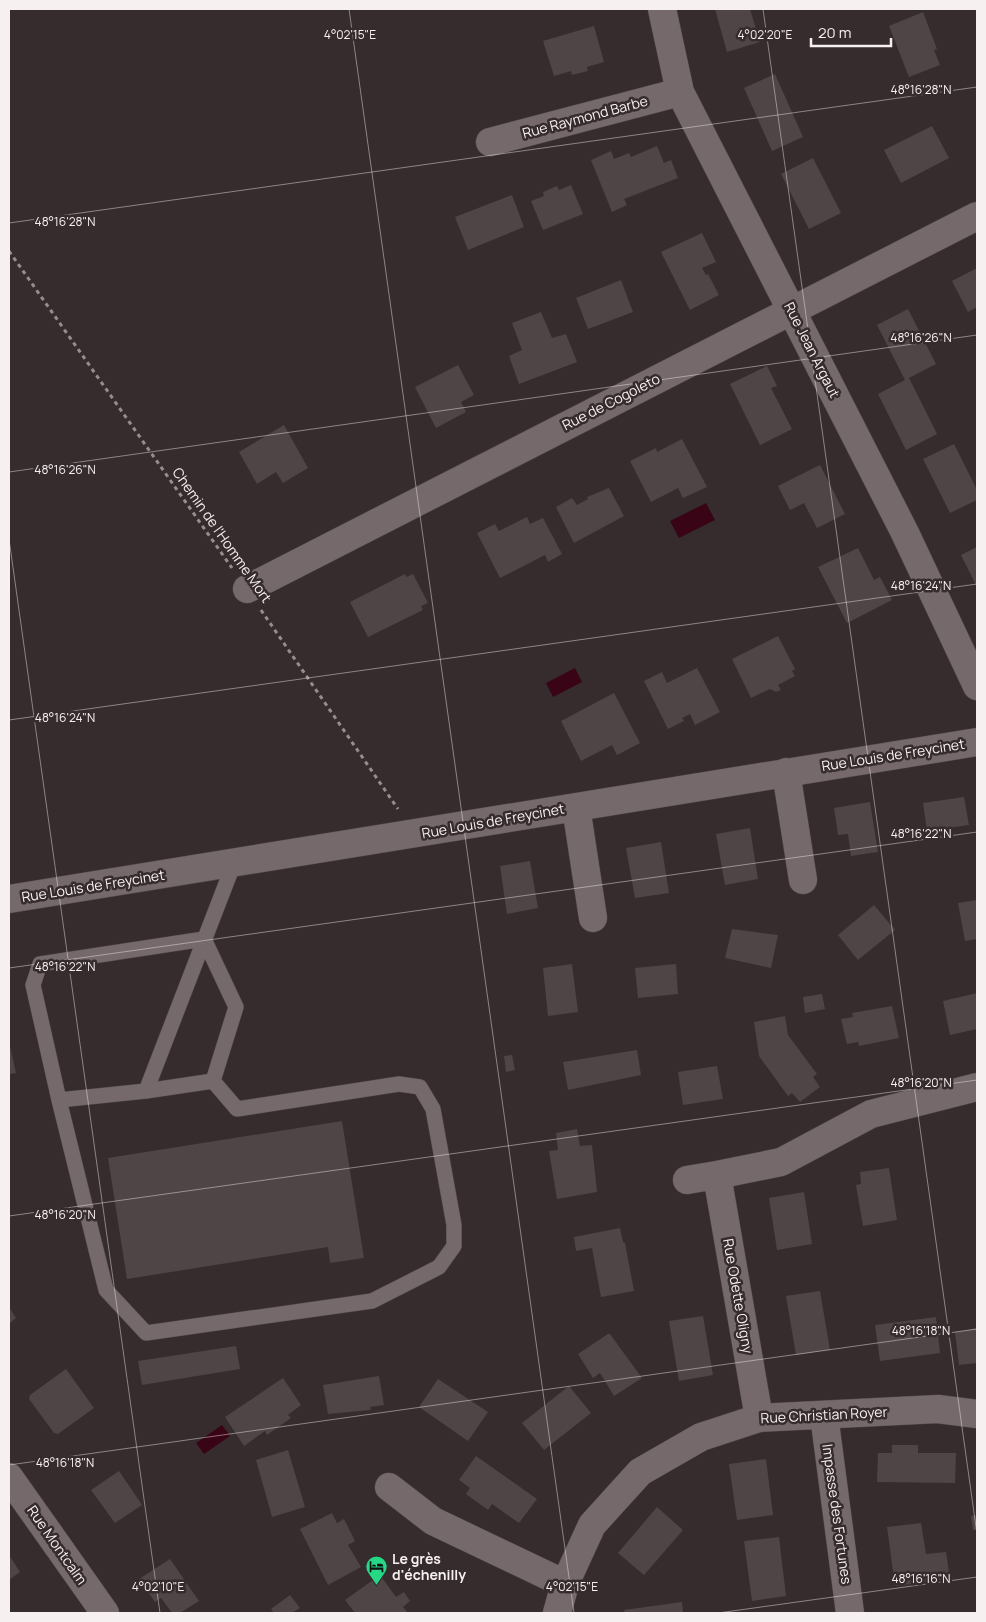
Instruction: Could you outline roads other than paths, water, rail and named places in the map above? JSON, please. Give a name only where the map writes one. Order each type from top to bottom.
[{"type":"street","name":"Rue Jean Argaut","points":[[662,9],[680,92],[905,533],[977,686]]},
{"type":"street","name":"Rue Raymond Barbe","points":[[490,142],[680,92]]},
{"type":"street","name":"Rue de Cogoleto","points":[[247,589],[791,309],[977,216]]},
{"type":"street","name":"Rue Louis de Freycinet","points":[[9,899],[977,742]]},
{"type":"street","points":[[786,772],[803,880]]},
{"type":"street","points":[[576,807],[593,918]]},
{"type":"street","points":[[687,1180],[781,1162],[870,1114],[977,1087]]},
{"type":"street","name":"Rue Odette Oligny","points":[[717,1175],[759,1418]]},
{"type":"street","name":"Rue Christian Royer","points":[[557,1613],[564,1584],[592,1525],[640,1472],[701,1436],[759,1418],[938,1409],[977,1414]]},
{"type":"street","name":"Impasse des Fortunes","points":[[824,1415],[850,1613]]},
{"type":"street","name":"Rue Montcalm","points":[[9,1477],[105,1613]]},
{"type":"street","points":[[389,1487],[432,1521],[564,1584]]},
{"type":"lane","points":[[146,1091],[234,863]]},
{"type":"lane","points":[[204,939],[236,1007],[213,1080]]},
{"type":"lane","points":[[204,939],[40,964],[33,985],[106,1290],[146,1333],[372,1301],[439,1267],[454,1246],[454,1225],[433,1109],[420,1087],[399,1084],[237,1109],[213,1080]]},
{"type":"lane","points":[[59,1100],[146,1091],[213,1080]]},
{"type":"place","name":"Le grès d'échenilly","points":[[376,1586]]}]
